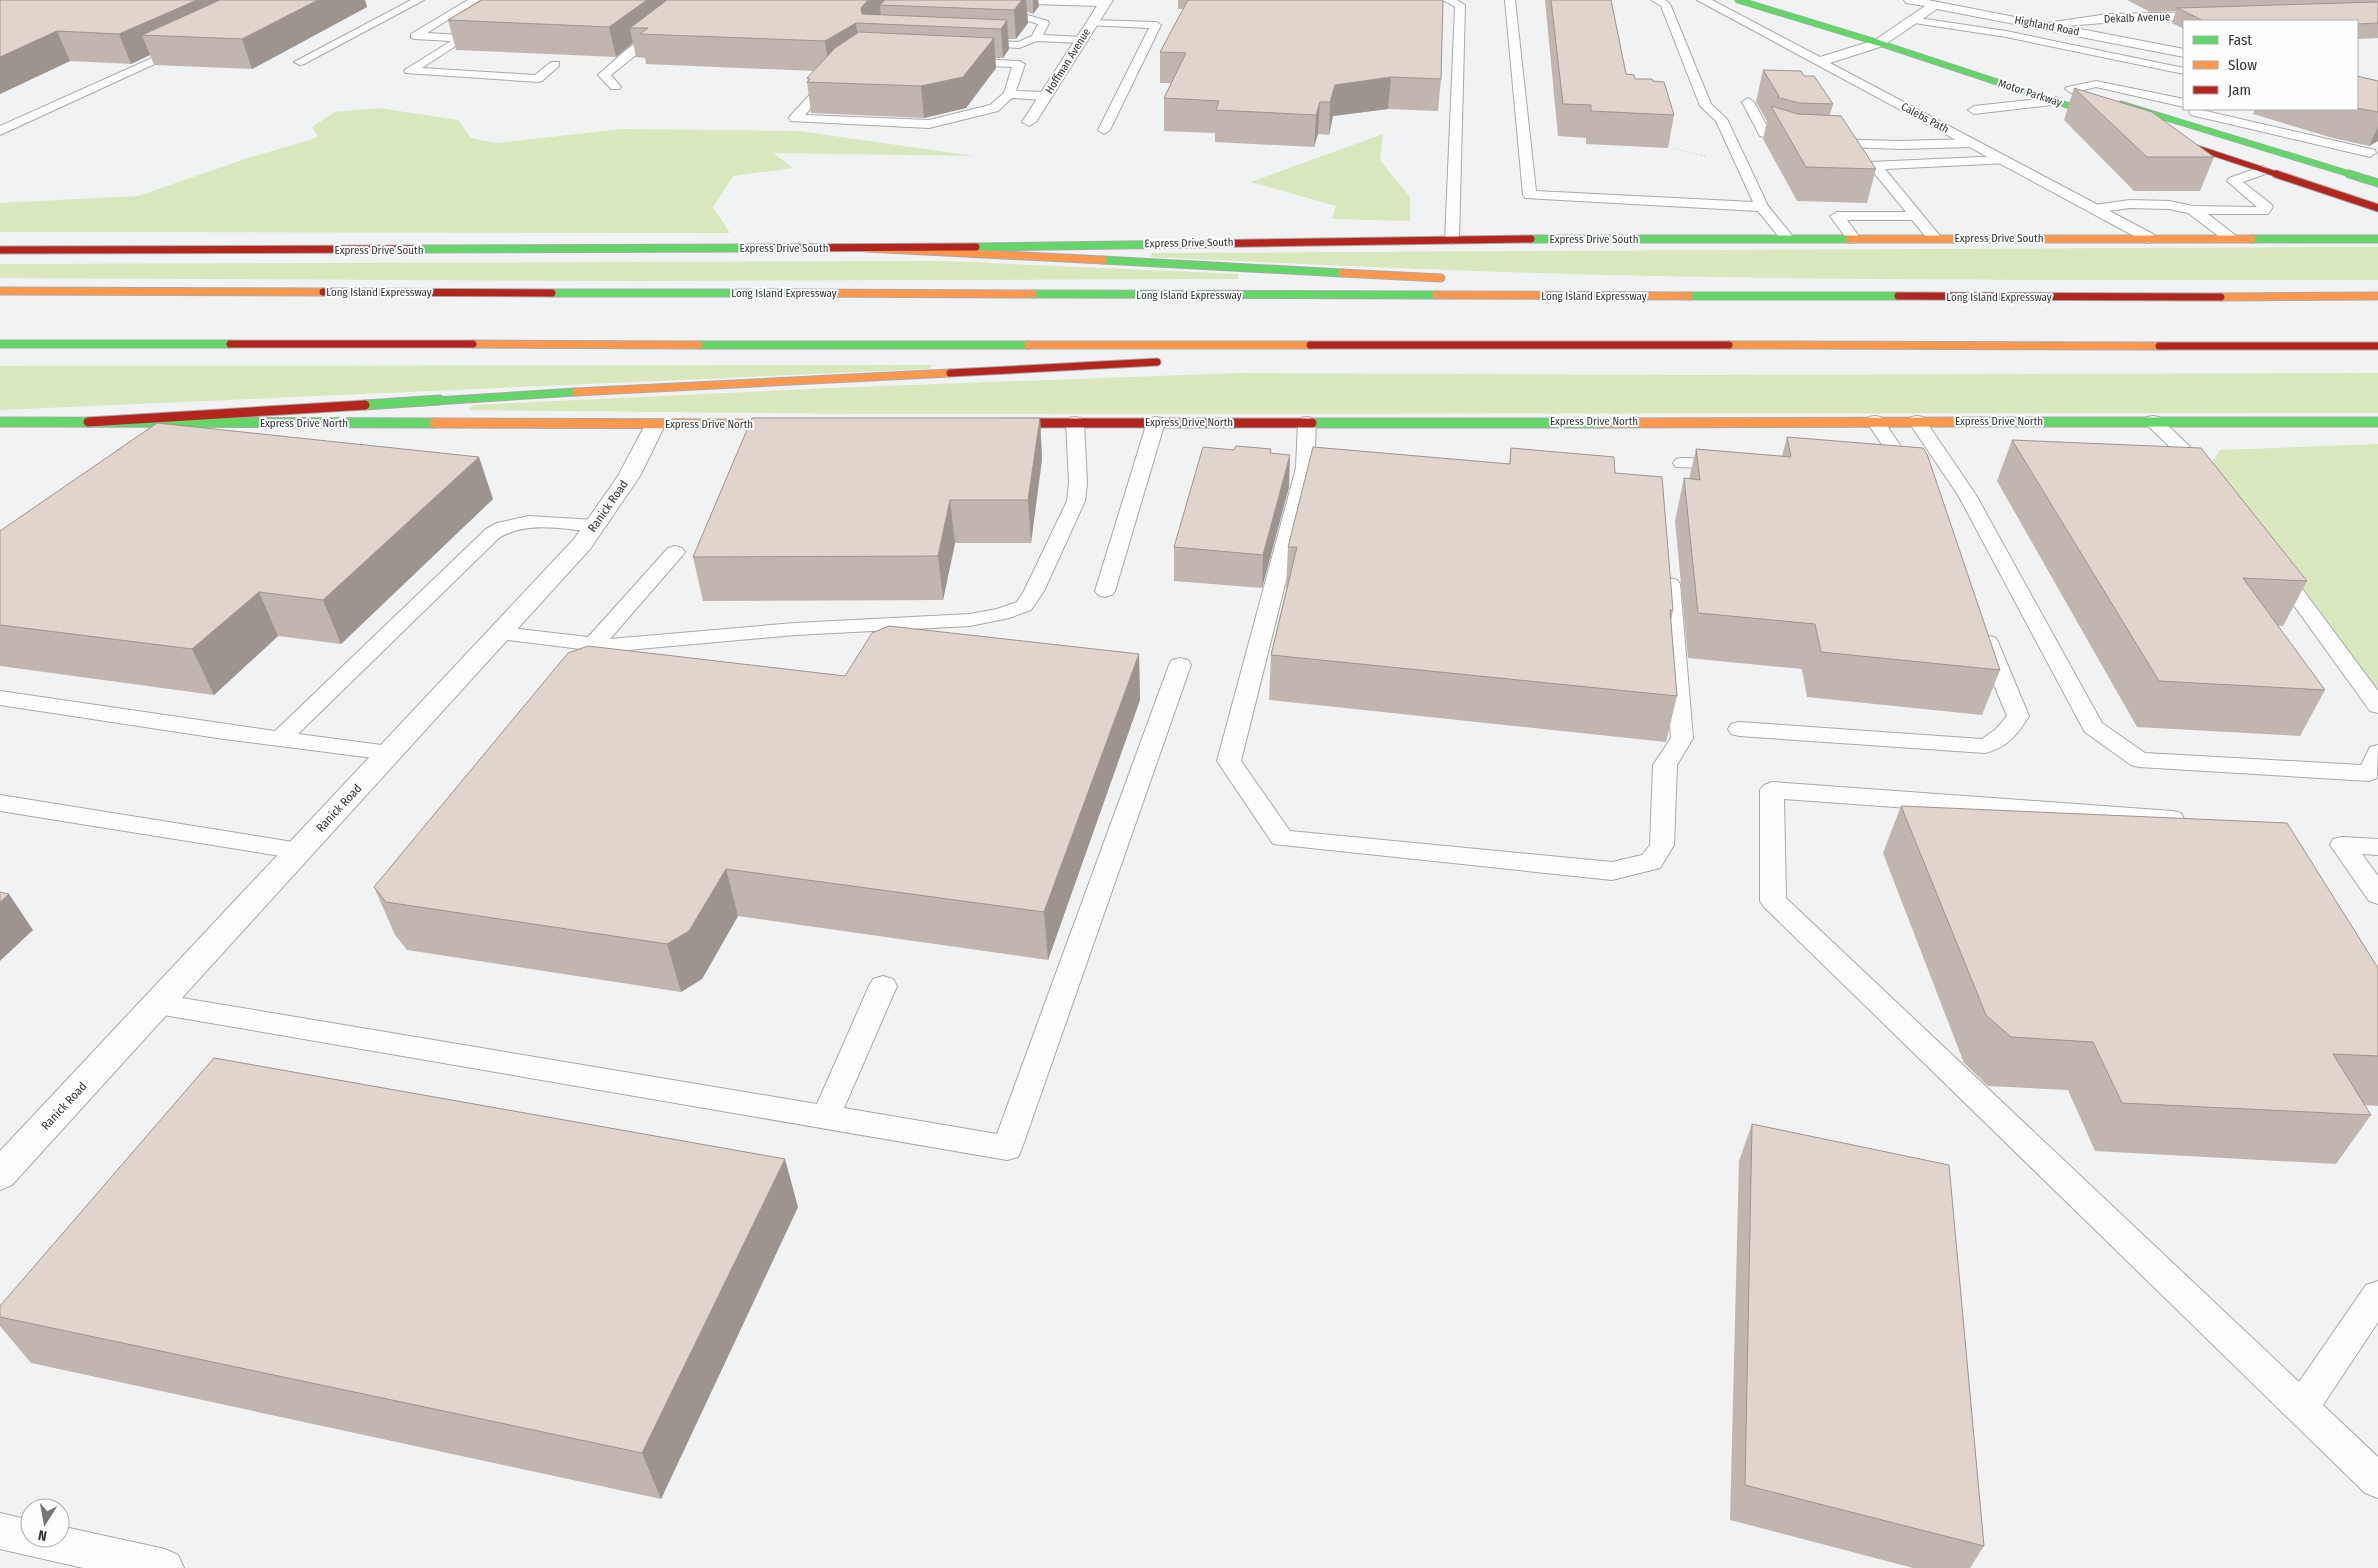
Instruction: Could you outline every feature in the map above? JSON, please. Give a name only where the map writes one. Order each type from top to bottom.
[{"type":"main road","name":"Motor Parkway","points":[[1738,0],[1884,36],[2056,102],[2110,120]]},
{"type":"main road","name":"Motor Parkway","points":[[1884,36],[1910,39]]},
{"type":"main road","name":"Motor Parkway","points":[[2067,87],[2378,184]]},
{"type":"main road","points":[[2156,135],[2373,206],[2378,219]]},
{"type":"main road","points":[[2365,239],[2378,226]]},
{"type":"main road","name":"Express Drive South","points":[[0,250],[866,248],[1452,240],[2378,239]]},
{"type":"main road","points":[[866,248],[1456,279]]},
{"type":"main road","points":[[1526,284],[1664,296]]},
{"type":"main road","name":"Long Island Expressway","points":[[0,291],[1664,296],[2378,296]]},
{"type":"main road","points":[[0,344],[2378,346]]},
{"type":"main road","points":[[1337,357],[1863,346]]},
{"type":"main road","points":[[88,422],[506,396],[1170,362]]},
{"type":"main road","name":"Express Drive North","points":[[0,422],[794,424]]},
{"type":"main road","name":"Express Drive North","points":[[993,423],[2378,422]]},
{"type":"street","points":[[1034,0],[1106,1]]},
{"type":"street","name":"Calebs Path","points":[[1703,0],[1820,61],[2147,238]]},
{"type":"street","name":"Highland Road","points":[[1910,0],[2183,53]]},
{"type":"street","name":"Hoffman Avenue","points":[[1029,122],[1106,1]]},
{"type":"street","points":[[1820,61],[1884,36],[1935,5]]},
{"type":"street","name":"Dekalb Avenue","points":[[2048,26],[2068,21],[2102,18],[2220,15]]},
{"type":"street","name":"Ranick Road","points":[[0,1175],[582,544],[629,476],[655,425]]},
{"type":"lane","points":[[300,62],[420,0]]},
{"type":"lane","points":[[475,0],[415,36],[463,38],[410,71],[538,79],[555,64]]},
{"type":"lane","points":[[615,87],[604,74],[629,52],[700,0]]},
{"type":"lane","points":[[1448,0],[1460,5],[1452,240]]},
{"type":"lane","points":[[1510,0],[1530,195],[1762,207]]},
{"type":"lane","points":[[1656,0],[1665,4],[1706,106],[1722,119],[1762,207],[1788,239]]},
{"type":"lane","points":[[983,9],[1002,9],[1044,24],[1036,38]]},
{"type":"lane","points":[[1912,20],[2006,34],[2183,71]]},
{"type":"lane","points":[[1092,23],[1156,26],[1104,130]]},
{"type":"lane","points":[[2006,34],[2018,40],[2016,45],[2027,52]]},
{"type":"lane","points":[[969,43],[1019,45],[1036,38],[1082,40]]},
{"type":"lane","points":[[3,128],[191,44]]},
{"type":"lane","points":[[1009,94],[1020,64],[860,57],[834,76],[795,118],[929,124],[994,108],[1009,94],[1046,96]]},
{"type":"lane","points":[[2067,87],[2096,84],[2183,103]]},
{"type":"lane","points":[[1748,102],[1764,133],[1790,142],[1898,145],[1972,143]]},
{"type":"lane","points":[[1974,110],[2056,102]]},
{"type":"lane","points":[[2178,122],[2199,111],[2262,125],[2343,148],[2370,153]]},
{"type":"lane","points":[[1935,239],[1875,165],[2003,160]]},
{"type":"lane","points":[[2094,209],[2130,204],[2169,205],[2193,210],[2263,211],[2266,207],[2234,181],[2264,170]]},
{"type":"lane","points":[[2193,210],[2230,238]]},
{"type":"lane","points":[[1854,239],[1837,216],[1916,216]]},
{"type":"lane","points":[[1875,421],[1899,470],[1923,492]]},
{"type":"lane","points":[[1917,421],[1967,495],[2093,726],[2100,732],[2139,760],[2369,773],[2378,752]]},
{"type":"lane","points":[[501,632],[605,646],[795,629],[922,620],[970,620],[1002,614],[1024,606],[1034,591],[1076,502],[1078,483],[1075,422]]},
{"type":"lane","points":[[1105,591],[1156,422]]},
{"type":"lane","points":[[1308,422],[1315,468],[1229,761],[1282,838],[1612,871],[1651,862],[1662,844],[1665,766],[1682,738],[1668,563]]},
{"type":"lane","points":[[2153,422],[2215,483]]},
{"type":"lane","points":[[163,439],[174,423]]},
{"type":"lane","points":[[1682,463],[1741,465]]},
{"type":"lane","points":[[281,738],[502,526],[526,522],[595,526]]},
{"type":"lane","points":[[593,645],[675,552]]},
{"type":"lane","points":[[2268,555],[2378,706]]},
{"type":"lane","points":[[1739,729],[1985,746],[1997,742],[2008,732],[2018,716],[1981,627]]},
{"type":"lane","points":[[158,1004],[1007,1148],[1180,665]]},
{"type":"lane","points":[[0,698],[224,732],[389,753]]},
{"type":"lane","points":[[2200,821],[1772,790],[1773,901],[2378,1481]]},
{"type":"lane","points":[[0,803],[299,851]]},
{"type":"lane","points":[[2378,847],[2342,844],[2378,895]]},
{"type":"lane","points":[[825,1118],[883,986]]},
{"type":"lane","points":[[2301,1408],[2378,1295]]},
{"type":"lane","points":[[0,1531],[20,1536]]},
{"type":"lane","points":[[70,1547],[165,1568]]},
{"type":"green space","points":[[379,108],[458,120],[471,138],[496,143],[622,129],[799,131],[974,156],[773,153],[793,168],[733,176],[713,207],[730,233],[0,232],[0,203],[138,196],[251,157],[310,140],[318,136],[312,127],[335,112]]},
{"type":"green space","points":[[1383,134],[1380,160],[1410,197],[1410,221],[1332,219],[1336,206],[1251,182]]},
{"type":"green space","points":[[2378,247],[2378,280],[1992,280],[1702,277],[1321,265],[1150,257],[1152,253]]},
{"type":"green space","points":[[943,261],[1239,274],[1237,279],[638,281],[0,278],[0,264]]},
{"type":"green space","points":[[932,365],[929,369],[0,410],[0,366]]},
{"type":"green space","points":[[1238,373],[1689,375],[2378,373],[2378,413],[850,414],[468,410],[473,405],[831,388]]},
{"type":"green space","points":[[2378,444],[2378,699],[2250,519],[2212,462],[2220,450]]},
{"type":"building","points":[[0,0],[197,0],[119,34],[57,31],[0,57]]},
{"type":"building","points":[[220,0],[318,0],[242,39],[142,35]]},
{"type":"building","points":[[482,0],[647,0],[609,27],[448,20]]},
{"type":"building","points":[[667,0],[868,0],[861,8],[862,14],[1007,20],[1001,29],[856,23],[825,41],[640,34],[648,28],[630,28]]},
{"type":"building","points":[[885,0],[1022,0],[1014,10],[880,5]]},
{"type":"building","points":[[1188,0],[1443,0],[1441,79],[1391,77],[1335,85],[1330,102],[1320,102],[1316,115],[1216,110],[1219,101],[1164,98],[1186,53],[1160,52]]},
{"type":"building","points":[[1551,0],[1611,0],[1626,74],[1634,75],[1635,79],[1652,79],[1653,81],[1664,82],[1674,115],[1591,111],[1591,105],[1563,104]]},
{"type":"building","points":[[2378,2],[2378,23],[2358,24],[2358,20],[2202,20],[2177,8]]},
{"type":"building","points":[[859,32],[994,38],[963,77],[921,86],[807,82],[810,79],[807,78],[835,48]]},
{"type":"building","points":[[1763,70],[1801,71],[1804,76],[1814,76],[1833,104],[1799,103],[1777,97],[1779,96]]},
{"type":"building","points":[[2358,76],[2378,81],[2378,112],[2358,108]]},
{"type":"building","points":[[2074,88],[2152,112],[2214,157],[2147,157]]},
{"type":"building","points":[[1771,106],[1798,114],[1841,116],[1876,169],[1806,167]]},
{"type":"building","points":[[752,418],[1040,418],[1028,500],[950,500],[938,556],[693,557]]},
{"type":"building","points":[[157,423],[479,457],[323,600],[259,592],[192,649],[0,625],[0,531]]},
{"type":"building","points":[[1787,437],[1923,448],[1927,454],[2000,670],[1821,652],[1815,624],[1698,613],[1684,478],[1700,480],[1696,449],[1791,457]]},
{"type":"building","points":[[2012,440],[2201,448],[2307,581],[2243,578],[2325,690],[2159,681]]},
{"type":"building","points":[[1236,446],[1271,449],[1270,453],[1290,455],[1263,555],[1174,547],[1203,447],[1234,450]]},
{"type":"building","points":[[1313,447],[1510,464],[1511,448],[1614,457],[1615,473],[1662,477],[1673,610],[1670,610],[1677,696],[1271,655],[1297,547],[1288,547]]},
{"type":"building","points":[[889,626],[1139,654],[1044,912],[726,869],[689,931],[667,944],[386,902],[374,887],[568,653],[588,646],[845,676],[872,633]]},
{"type":"building","points":[[1901,806],[2287,823],[2378,968],[2378,1056],[2333,1054],[2371,1115],[2122,1103],[2093,1042],[2011,1037],[1986,1015]]},
{"type":"building","points":[[0,892],[9,894],[0,902]]},
{"type":"building","points":[[214,1058],[785,1159],[642,1453],[0,1317],[0,1306]]},
{"type":"building","points":[[1752,1124],[1949,1165],[1984,1546],[1745,1485]]},
{"type":"traffic: fast","points":[[1738,0],[1879,43],[2103,117]]},
{"type":"traffic: fast","points":[[2121,104],[2378,183]]},
{"type":"traffic: fast","points":[[1531,239],[1849,239]]},
{"type":"traffic: fast","points":[[2252,239],[2378,239]]},
{"type":"traffic: fast","points":[[976,247],[1194,244]]},
{"type":"traffic: fast","points":[[416,249],[760,248]]},
{"type":"traffic: fast","points":[[1103,260],[1342,273]]},
{"type":"traffic: fast","points":[[552,293],[796,293]]},
{"type":"traffic: fast","points":[[1033,294],[1436,295]]},
{"type":"traffic: fast","points":[[1689,296],[1898,296]]},
{"type":"traffic: fast","points":[[0,344],[230,344]]},
{"type":"traffic: fast","points":[[699,345],[1028,345]]},
{"type":"traffic: fast","points":[[365,405],[576,392]]},
{"type":"traffic: fast","points":[[0,422],[434,423]]},
{"type":"traffic: fast","points":[[1981,422],[2378,422]]},
{"type":"traffic: fast","points":[[1312,423],[1601,423]]},
{"type":"traffic: slow","points":[[1849,239],[2252,239]]},
{"type":"traffic: slow","points":[[866,248],[1103,260]]},
{"type":"traffic: slow","points":[[1342,273],[1441,278]]},
{"type":"traffic: slow","points":[[0,291],[323,292]]},
{"type":"traffic: slow","points":[[796,293],[1033,294]]},
{"type":"traffic: slow","points":[[1436,295],[1689,296]]},
{"type":"traffic: slow","points":[[2221,297],[2378,296]]},
{"type":"traffic: slow","points":[[473,344],[699,345]]},
{"type":"traffic: slow","points":[[1028,345],[1310,345]]},
{"type":"traffic: slow","points":[[1729,345],[2159,346]]},
{"type":"traffic: slow","points":[[576,392],[950,373]]},
{"type":"traffic: slow","points":[[1601,423],[1981,422]]},
{"type":"traffic: slow","points":[[434,423],[787,424]]},
{"type":"traffic: jam","points":[[2170,139],[2378,208]]},
{"type":"traffic: jam","points":[[1194,244],[1531,239]]},
{"type":"traffic: jam","points":[[760,248],[976,247]]},
{"type":"traffic: jam","points":[[0,250],[416,249]]},
{"type":"traffic: jam","points":[[323,292],[552,293]]},
{"type":"traffic: jam","points":[[1898,296],[2221,297]]},
{"type":"traffic: jam","points":[[230,344],[473,344]]},
{"type":"traffic: jam","points":[[1310,345],[1729,345]]},
{"type":"traffic: jam","points":[[2159,346],[2378,346]]},
{"type":"traffic: jam","points":[[950,373],[1157,362]]},
{"type":"traffic: jam","points":[[88,422],[365,405]]},
{"type":"traffic: jam","points":[[1002,423],[1312,423]]}]
